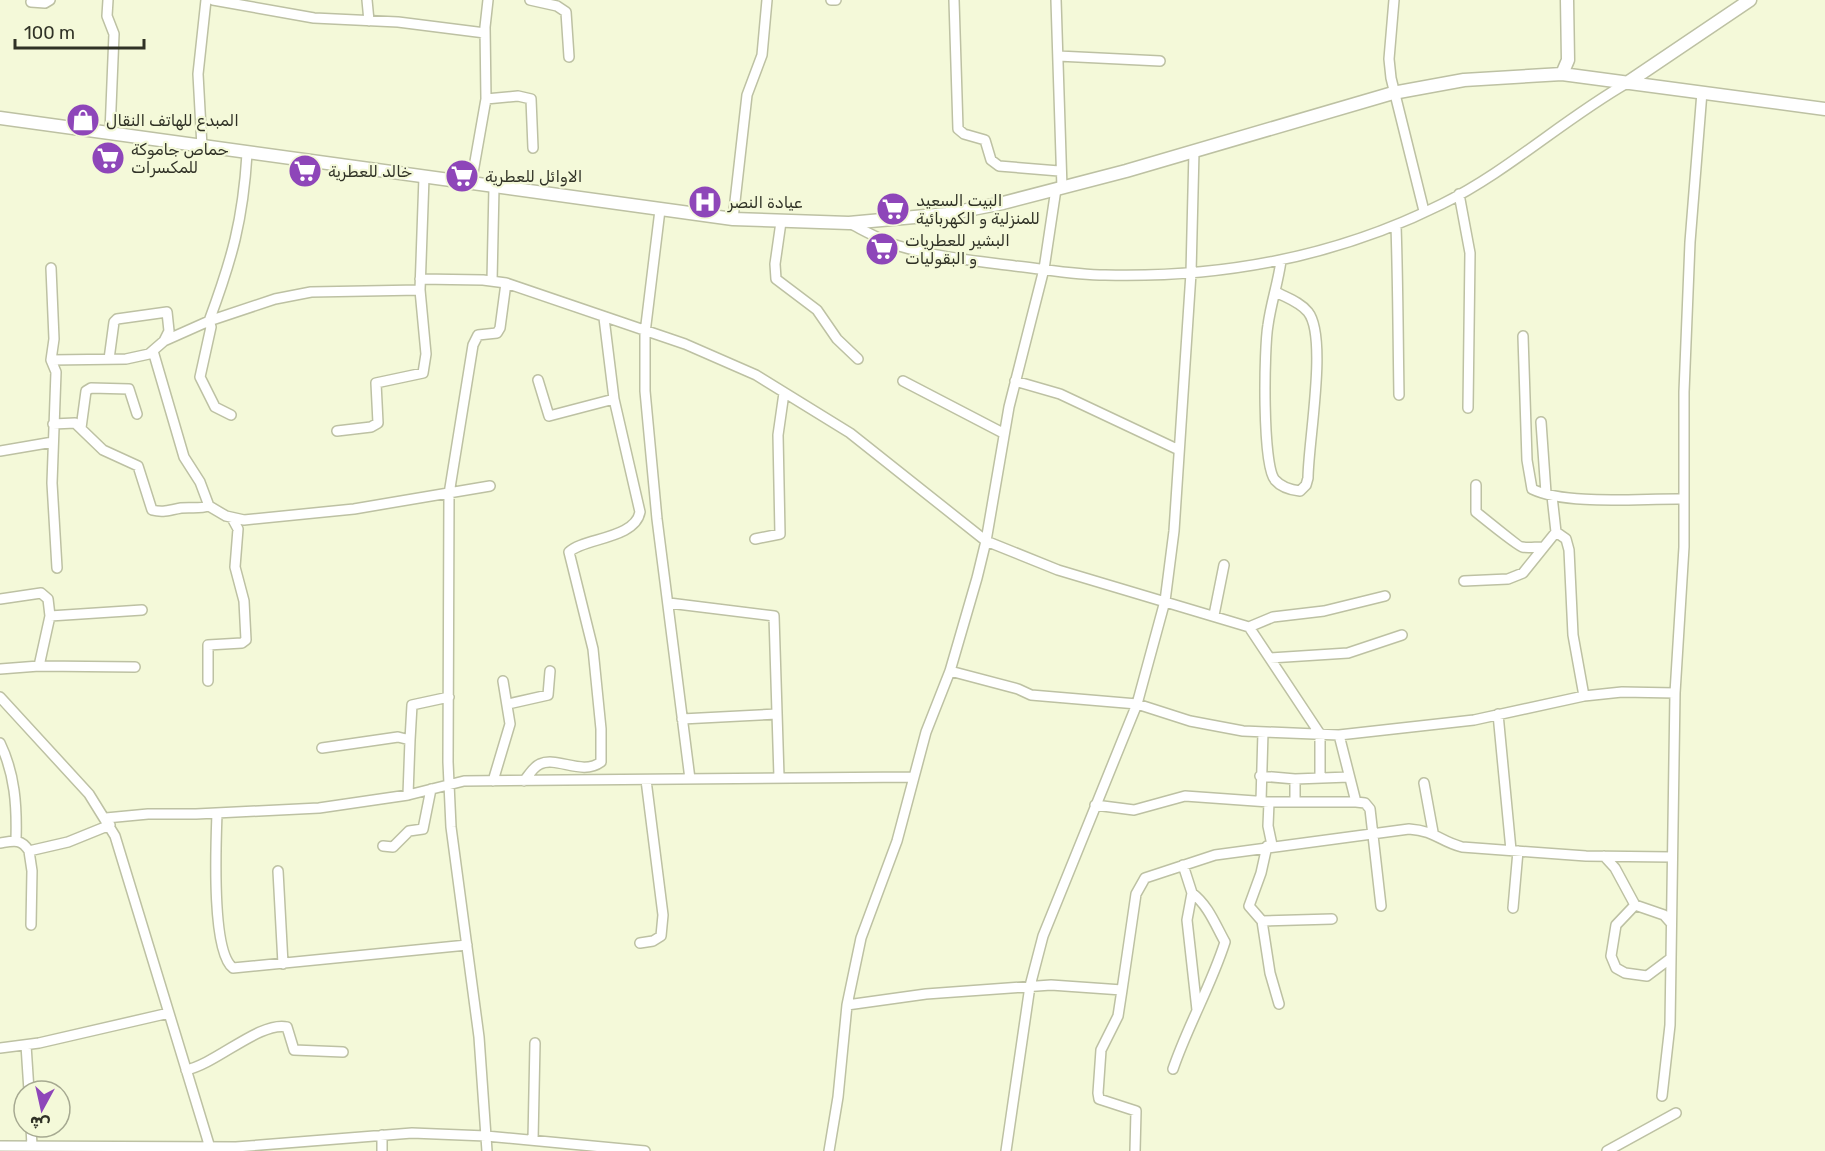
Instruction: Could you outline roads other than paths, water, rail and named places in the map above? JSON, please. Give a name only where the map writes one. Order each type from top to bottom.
[{"type":"street","points":[[31,2],[45,3],[50,0]]},
{"type":"street","points":[[108,0],[107,16],[114,34],[110,132]]},
{"type":"street","points":[[202,147],[198,74],[206,0]]},
{"type":"street","points":[[213,0],[314,18],[369,21],[485,33]]},
{"type":"street","points":[[367,0],[369,21]]},
{"type":"street","points":[[471,184],[486,99],[485,33],[488,0]]},
{"type":"street","points":[[530,0],[557,6],[566,12],[569,57]]},
{"type":"street","points":[[733,219],[747,95],[762,56],[767,0],[772,0]]},
{"type":"street","points":[[954,0],[958,129],[964,134],[986,140],[991,160],[999,166],[1059,171]]},
{"type":"street","points":[[829,1151],[838,1097],[847,1005],[866,919],[897,841],[926,732],[950,671],[986,541],[1003,433],[1044,269],[1059,189],[1056,0]]},
{"type":"street","points":[[1394,0],[1389,59],[1394,93],[1424,211]]},
{"type":"street","points":[[1562,74],[1568,60],[1567,0]]},
{"type":"street","points":[[849,224],[898,246],[976,261],[1103,275],[1191,273],[1281,261],[1321,252],[1396,226],[1459,194],[1583,108],[1627,83],[1750,0]]},
{"type":"street","points":[[1058,56],[1160,61]]},
{"type":"street","points":[[0,118],[660,210],[733,219],[849,224],[947,214],[1059,189],[1394,93],[1464,80],[1562,74],[1825,109]]},
{"type":"street","points":[[1662,1096],[1670,1025],[1671,857],[1675,693],[1684,499],[1684,392],[1690,242],[1702,92]]},
{"type":"street","points":[[486,99],[518,96],[531,99],[533,148]]},
{"type":"street","points":[[1006,1151],[1030,986],[1054,903],[1137,704],[1165,601],[1174,531],[1191,273],[1194,151]]},
{"type":"street","points":[[231,414],[219,411],[215,407],[200,377],[211,327],[209,321],[236,244],[245,188],[247,154]]},
{"type":"street","points":[[337,431],[371,427],[378,423],[376,383],[423,373],[426,354],[420,279],[424,177]]},
{"type":"street","points":[[492,281],[494,187]]},
{"type":"street","points":[[1459,194],[1470,253],[1468,408]]},
{"type":"street","points":[[660,210],[645,333],[645,391],[657,519],[690,780]]},
{"type":"street","points":[[781,222],[775,269],[776,279],[817,310],[837,339],[858,358]]},
{"type":"street","points":[[1396,226],[1400,296],[1399,395]]},
{"type":"street","points":[[1276,292],[1307,310],[1312,319],[1317,346],[1308,478],[1300,491],[1290,490],[1275,480],[1269,467],[1266,416],[1268,325],[1281,261]]},
{"type":"street","points":[[51,268],[54,339],[51,360],[56,372],[52,483],[57,568]]},
{"type":"street","points":[[420,279],[506,283],[712,355],[756,375],[850,434],[986,541],[1058,570],[1249,627],[1320,734],[1320,778]]},
{"type":"street","points":[[487,1151],[480,1047],[451,827],[448,783],[449,494],[473,345],[478,335],[497,333],[500,328],[506,283]]},
{"type":"street","points":[[51,360],[137,357],[153,351],[164,341],[209,321],[276,299],[311,292],[420,290]]},
{"type":"street","points":[[109,359],[114,322],[117,319],[167,312],[169,331],[164,341]]},
{"type":"street","points":[[524,781],[539,764],[545,762],[579,767],[601,762],[602,729],[592,649],[569,552],[617,533],[635,522],[640,515],[614,399],[604,318]]},
{"type":"street","points":[[1523,336],[1529,483],[1532,489],[1549,495],[1684,499]]},
{"type":"street","points":[[153,351],[184,457],[200,482],[209,506],[232,518],[244,520],[354,509],[490,486]]},
{"type":"street","points":[[538,380],[549,416],[614,399]]},
{"type":"street","points":[[903,381],[1003,433]]},
{"type":"street","points":[[1015,381],[1060,394],[1179,450]]},
{"type":"street","points":[[81,428],[86,391],[91,388],[129,389],[137,414]]},
{"type":"street","points":[[755,539],[780,534],[778,435],[784,393]]},
{"type":"street","points":[[53,424],[71,422],[81,428],[103,450],[138,466],[152,510],[168,513],[182,508],[195,510],[209,506]]},
{"type":"street","points":[[1541,422],[1549,495],[1556,532],[1566,539],[1569,550],[1573,635],[1584,696]]},
{"type":"street","points":[[0,451],[53,442]]},
{"type":"street","points":[[1476,485],[1476,512],[1482,518],[1507,534],[1514,544],[1523,548],[1542,547]]},
{"type":"street","points":[[208,681],[208,645],[242,644],[246,640],[244,601],[235,567],[238,529],[232,518]]},
{"type":"street","points":[[1464,580],[1509,579],[1524,573],[1542,547],[1556,532]]},
{"type":"street","points":[[1214,615],[1224,565]]},
{"type":"street","points":[[0,599],[41,593],[48,599],[50,616],[39,666]]},
{"type":"street","points":[[1249,627],[1273,617],[1324,611],[1385,596]]},
{"type":"street","points":[[669,603],[774,616],[779,777]]},
{"type":"street","points":[[50,616],[142,610]]},
{"type":"street","points":[[1270,658],[1348,653],[1402,635]]},
{"type":"street","points":[[0,669],[39,666],[135,667]]},
{"type":"street","points":[[508,704],[548,695],[550,671]]},
{"type":"street","points":[[950,671],[1041,697],[1103,699],[1137,704],[1220,728],[1339,735],[1431,726],[1584,696],[1622,692],[1675,693]]},
{"type":"street","points":[[493,781],[510,724],[503,681]]},
{"type":"street","points":[[408,795],[412,705],[449,697]]},
{"type":"street","points":[[0,698],[89,794],[108,822],[123,854],[135,902],[211,1149]]},
{"type":"street","points":[[682,719],[777,714]]},
{"type":"street","points":[[1498,714],[1515,850],[1513,908]]},
{"type":"street","points":[[1263,732],[1260,776],[1270,846],[1249,906],[1262,921],[1270,973],[1279,1004]]},
{"type":"street","points":[[1339,735],[1356,802]]},
{"type":"street","points":[[322,748],[398,737],[410,740]]},
{"type":"street","points":[[0,743],[7,757],[15,792],[16,840]]},
{"type":"street","points":[[1260,776],[1294,779],[1349,777]]},
{"type":"street","points":[[29,851],[68,842],[108,822],[148,814],[319,808],[408,795],[448,783],[914,777]]},
{"type":"street","points":[[1294,779],[1295,802]]},
{"type":"street","points":[[640,943],[661,936],[663,922],[646,780]]},
{"type":"street","points":[[1424,783],[1433,832]]},
{"type":"street","points":[[383,846],[393,847],[409,831],[423,829],[431,789]]},
{"type":"street","points":[[1095,805],[1134,810],[1185,796],[1265,801],[1356,802],[1369,807],[1374,833],[1381,906]]},
{"type":"street","points":[[217,813],[216,892],[221,937],[228,964],[236,969],[467,945]]},
{"type":"street","points":[[1135,1151],[1136,1111],[1099,1099],[1098,1093],[1101,1050],[1118,1016],[1129,933],[1140,885],[1145,878],[1215,855],[1410,829],[1433,832],[1443,841],[1462,847],[1604,856],[1671,857]]},
{"type":"street","points":[[0,843],[16,840],[24,844],[29,851],[32,871],[30,925]]},
{"type":"street","points":[[1604,856],[1615,868],[1635,905],[1664,915],[1671,923]]},
{"type":"street","points":[[1183,864],[1192,893],[1187,920],[1197,1013]]},
{"type":"street","points":[[278,871],[283,964]]},
{"type":"street","points":[[1173,1069],[1185,1034],[1197,1013],[1225,942],[1209,915],[1206,903],[1192,893]]},
{"type":"street","points":[[1635,905],[1616,925],[1611,956],[1616,968],[1625,973],[1647,976],[1671,958]]},
{"type":"street","points":[[1262,921],[1332,919]]},
{"type":"street","points":[[847,1005],[926,994],[1030,986],[1062,985],[1122,990]]},
{"type":"street","points":[[0,1048],[26,1045],[170,1013]]},
{"type":"street","points":[[186,1070],[202,1067],[222,1052],[245,1042],[263,1029],[281,1026],[287,1027],[290,1032],[294,1050],[343,1052]]},
{"type":"street","points":[[533,1140],[535,1043]]},
{"type":"street","points":[[26,1045],[28,1079]]},
{"type":"street","points":[[1607,1151],[1676,1113]]},
{"type":"street","points":[[2,1148],[32,1146],[211,1149],[412,1133],[486,1136],[533,1140],[580,1148],[645,1151]]},
{"type":"street","points":[[382,1135],[382,1151]]},
{"type":"street","points":[[32,1139],[32,1146]]},
{"type":"place","name":"المبدع للهاتف النقال","points":[[83,120]]},
{"type":"place","name":"حماص جاموكة للمكسرات","points":[[108,158]]},
{"type":"place","name":"خالد للعطرية","points":[[305,171]]},
{"type":"place","name":"الاوائل للعطرية","points":[[462,176]]},
{"type":"place","name":"عيادة النصر","points":[[705,202]]},
{"type":"place","name":"البيت السعيد للمنزلية و الكهربائية","points":[[893,209]]},
{"type":"place","name":"البشير للعطريات و البقوليات","points":[[882,249]]}]
